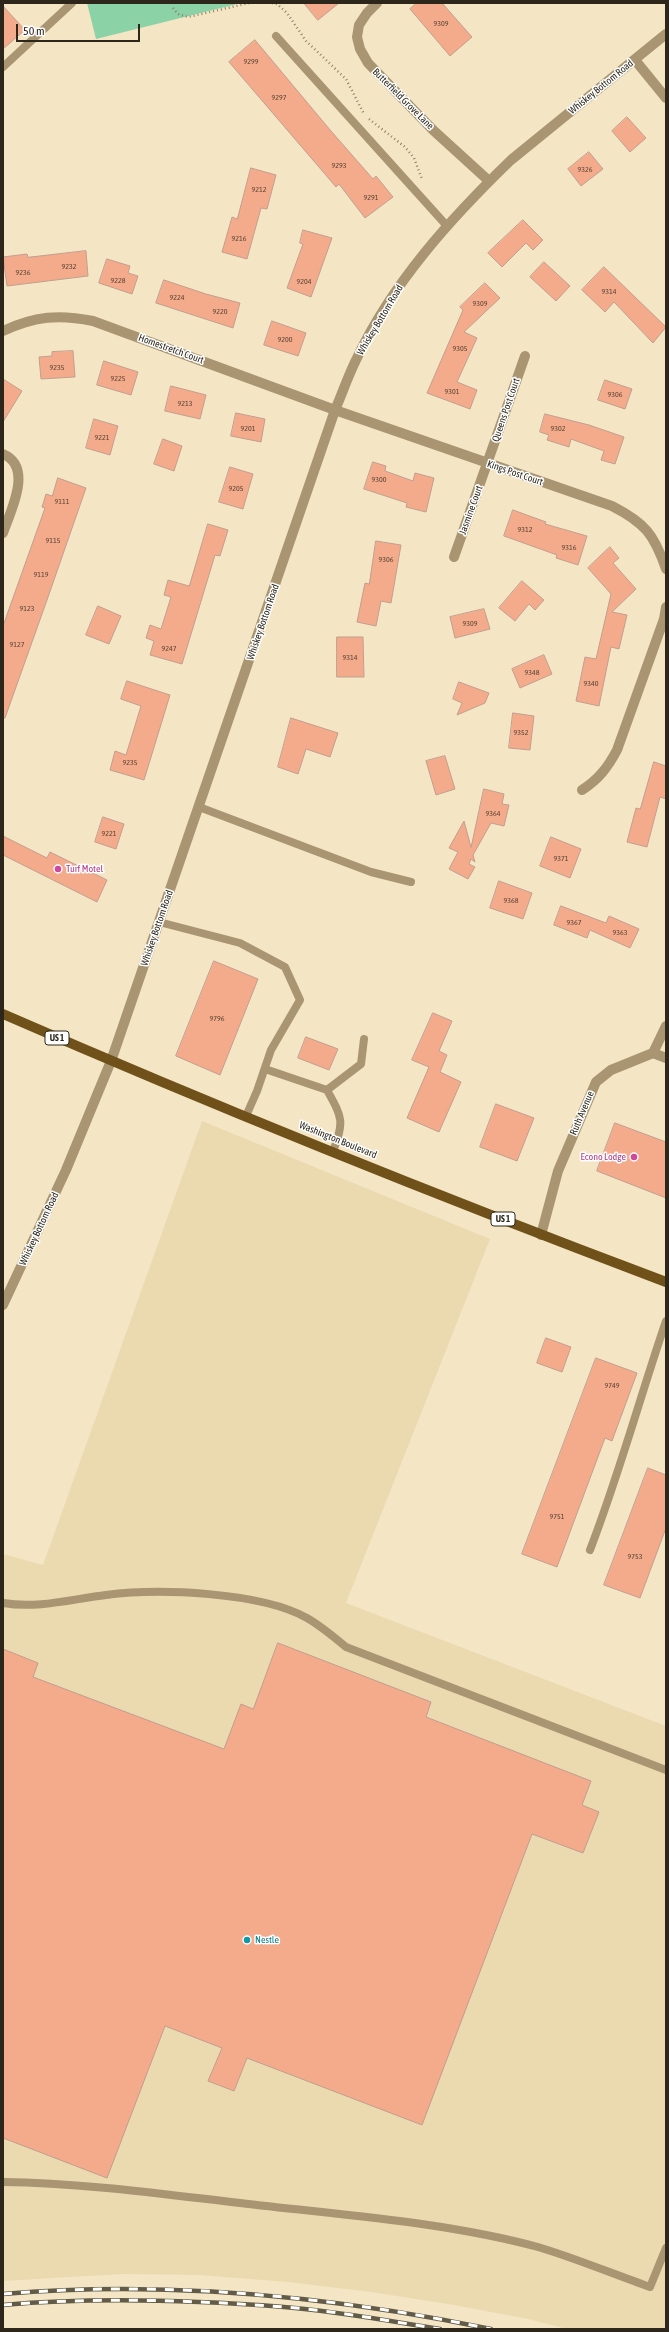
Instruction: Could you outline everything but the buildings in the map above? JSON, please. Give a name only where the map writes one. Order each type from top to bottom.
[{"type":"main road","name":"Washington Boulevard","points":[[3,1014],[111,1061],[246,1116],[541,1235],[666,1282]]},
{"type":"street","name":"Butterfield Grove Lane","points":[[377,3],[367,13],[359,25],[357,37],[360,49],[368,63],[433,130],[489,181]]},
{"type":"street","name":"Whiskey Bottom Road","points":[[3,1305],[69,1164],[111,1061],[335,410],[356,359],[378,321],[409,273],[447,226],[489,181],[511,160],[666,34]]},
{"type":"street","points":[[635,60],[666,98]]},
{"type":"street","name":"Homestretch Court","points":[[3,331],[21,322],[45,318],[69,316],[93,321],[335,410]]},
{"type":"street","name":"Queens Post Court","points":[[487,464],[524,356]]},
{"type":"street","name":"Kings Post Court","points":[[335,410],[487,464],[612,506],[631,516],[650,532],[666,570]]},
{"type":"street","points":[[3,454],[15,466],[20,478],[19,488],[3,533]]},
{"type":"street","name":"Jasmine Court","points":[[454,557],[487,464]]},
{"type":"street","points":[[582,790],[596,781],[608,767],[617,750],[664,619],[666,607]]},
{"type":"street","points":[[666,1026],[653,1053],[666,1058]]},
{"type":"street","name":"Ruth Avenue","points":[[541,1235],[558,1172],[596,1082],[611,1070],[653,1053]]},
{"type":"lane","points":[[3,67],[72,3]]},
{"type":"lane","points":[[276,36],[447,226]]},
{"type":"lane","points":[[199,806],[371,872],[411,882]]},
{"type":"lane","points":[[159,922],[240,944],[285,967],[300,1000],[272,1050],[246,1116]]},
{"type":"lane","points":[[328,1090],[361,1064],[364,1039]]},
{"type":"lane","points":[[265,1068],[328,1090],[339,1111],[342,1129],[333,1151]]},
{"type":"lane","points":[[590,1550],[612,1492],[643,1386],[666,1321]]},
{"type":"lane","points":[[3,1603],[44,1604],[106,1595],[162,1593],[233,1598],[263,1603],[307,1618],[346,1647],[666,1770]]},
{"type":"lane","points":[[3,2182],[50,2183],[195,2198],[362,2217],[470,2232],[538,2248],[650,2287],[666,2248]]},
{"type":"path","points":[[173,8],[178,14],[188,17],[249,3]]},
{"type":"path","points":[[272,3],[287,13],[306,41],[346,79],[364,114],[405,147],[414,158],[424,181]]},
{"type":"shaded area","points":[[202,1121],[490,1239],[346,1603],[666,1726],[666,2329],[567,2329],[528,2319],[454,2305],[371,2292],[288,2282],[198,2275],[122,2274],[3,2281],[3,1554],[43,1565]]},
{"type":"green space","points":[[87,3],[241,3],[96,39]]},
{"type":"railway","points":[[3,2294],[64,2290],[126,2289],[187,2290],[248,2294],[370,2308],[431,2317],[491,2329]]},
{"type":"railway","points":[[3,2305],[108,2300],[179,2301],[284,2307],[323,2311],[440,2329]]},
{"type":"place","name":"Turf Motel","points":[[58,869]]},
{"type":"place","name":"Econo Lodge","points":[[634,1157]]},
{"type":"place","name":"Nestle","points":[[247,1940]]}]
